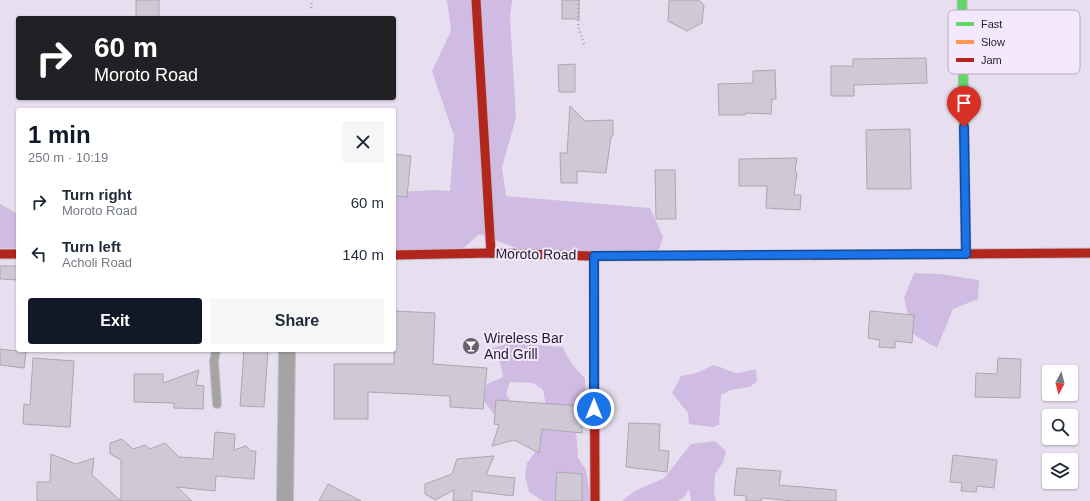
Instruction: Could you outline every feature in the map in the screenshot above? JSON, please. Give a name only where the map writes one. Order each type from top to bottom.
[{"type":"street","points":[[476,0],[491,253]]},
{"type":"street","points":[[962,0],[962,10]]},
{"type":"street","points":[[963,74],[966,254]]},
{"type":"street","name":"Moroto Road","points":[[396,255],[491,253],[594,256],[1090,254]]},
{"type":"street","points":[[0,254],[16,254]]},
{"type":"street","points":[[594,256],[595,501]]},
{"type":"street","points":[[285,501],[287,352]]},
{"type":"lane","points":[[216,352],[214,361],[217,404]]},
{"type":"path","points":[[311,8],[312,0]]},
{"type":"path","points":[[579,0],[578,27],[585,47]]},
{"type":"shaded area","points":[[447,0],[512,0],[510,17],[516,118],[502,167],[506,196],[650,208],[663,237],[656,259],[522,250],[479,234],[464,248],[396,252],[396,193],[435,190],[450,191],[454,136],[432,71],[451,31]]},
{"type":"shaded area","points":[[0,204],[16,213],[16,248],[0,248]]},
{"type":"shaded area","points":[[914,273],[940,274],[979,280],[978,299],[953,309],[937,348],[913,334],[904,298]]},
{"type":"shaded area","points":[[509,343],[563,347],[572,364],[585,378],[586,422],[576,432],[578,458],[586,470],[591,501],[576,501],[562,498],[553,501],[543,501],[529,492],[525,475],[527,463],[536,451],[546,406],[543,390],[533,383],[510,382],[506,394],[511,402],[507,414],[493,413],[483,400],[487,384],[503,377],[501,365],[492,348]]},
{"type":"shaded area","points":[[713,365],[737,373],[756,370],[757,381],[750,387],[731,390],[721,395],[719,425],[713,427],[689,424],[688,413],[672,393],[681,376],[697,373]]},
{"type":"shaded area","points":[[715,441],[726,451],[723,462],[715,474],[714,493],[716,501],[691,501],[689,489],[684,497],[678,501],[622,501],[635,491],[664,478],[691,444]]},
{"type":"building","points":[[136,0],[159,0],[159,16],[136,16]]},
{"type":"building","points":[[562,0],[579,0],[579,19],[562,19]]},
{"type":"building","points":[[669,0],[699,0],[704,5],[702,23],[687,31],[668,21]]},
{"type":"building","points":[[926,58],[927,83],[854,85],[854,96],[831,96],[831,66],[853,66],[853,59]]},
{"type":"building","points":[[575,64],[575,92],[559,92],[558,65]]},
{"type":"building","points":[[775,70],[776,99],[772,99],[771,114],[745,113],[745,115],[719,115],[718,84],[753,83],[753,71]]},
{"type":"building","points":[[570,106],[585,121],[613,120],[613,136],[611,136],[606,173],[577,171],[577,183],[561,183],[560,153],[567,153]]},
{"type":"building","points":[[910,129],[911,189],[867,189],[866,130]]},
{"type":"building","points":[[396,154],[411,156],[407,197],[396,196]]},
{"type":"building","points":[[797,158],[794,195],[801,195],[800,210],[766,208],[767,186],[739,186],[739,159]]},
{"type":"building","points":[[655,170],[675,170],[676,219],[656,219]]},
{"type":"building","points":[[0,266],[16,266],[16,280],[0,279]]},
{"type":"building","points":[[396,311],[435,313],[433,364],[487,368],[483,409],[450,407],[450,396],[368,392],[368,419],[334,419],[334,364],[394,364],[394,352],[396,352]]},
{"type":"building","points":[[870,311],[914,315],[912,343],[895,341],[895,348],[879,347],[880,340],[868,338]]},
{"type":"building","points":[[0,349],[26,352],[24,368],[0,365]]},
{"type":"building","points":[[244,352],[268,352],[264,407],[240,406]]},
{"type":"building","points":[[33,358],[74,361],[70,427],[23,424],[24,404],[30,405]]},
{"type":"building","points":[[998,358],[1021,359],[1020,398],[975,397],[976,373],[997,374]]},
{"type":"building","points":[[199,370],[196,385],[204,386],[203,409],[174,408],[174,403],[134,402],[134,374],[163,374],[163,383]]},
{"type":"building","points":[[496,400],[582,406],[582,433],[542,429],[539,453],[514,440],[492,446],[499,425],[494,424]]},
{"type":"building","points":[[629,423],[660,424],[659,450],[669,451],[667,472],[626,467]]},
{"type":"building","points":[[215,432],[235,434],[234,450],[246,446],[251,451],[256,451],[254,479],[216,476],[215,491],[177,487],[192,501],[121,501],[121,460],[110,454],[110,443],[122,439],[133,449],[145,445],[150,449],[165,443],[179,457],[213,459]]},
{"type":"building","points":[[51,454],[76,464],[94,458],[92,475],[121,501],[37,501],[37,482],[50,482]]},
{"type":"building","points":[[953,455],[997,460],[994,488],[977,486],[976,492],[961,491],[962,483],[950,482]]},
{"type":"building","points":[[494,456],[486,475],[515,478],[513,496],[472,491],[472,501],[453,501],[454,490],[435,500],[425,494],[425,484],[452,474],[457,459]]},
{"type":"building","points":[[737,468],[781,471],[779,485],[836,490],[836,501],[793,501],[762,498],[761,501],[746,501],[746,496],[734,495]]},
{"type":"building","points":[[557,472],[582,474],[582,501],[555,501]]},
{"type":"building","points":[[328,484],[361,501],[319,501]]},
{"type":"traffic: fast","points":[[962,0],[962,10]]},
{"type":"traffic: fast","points":[[963,74],[966,254]]},
{"type":"traffic: slow","points":[[592,256],[815,255]]},
{"type":"traffic: jam","points":[[476,0],[491,253]]},
{"type":"traffic: jam","points":[[396,255],[491,253],[592,256]]},
{"type":"traffic: jam","points":[[815,255],[1090,253]]},
{"type":"traffic: jam","points":[[0,254],[16,254]]},
{"type":"traffic: jam","points":[[594,256],[595,501]]},
{"type":"place","name":"Wireless Bar And Grill","points":[[471,346]]},
{"type":"route","points":[[594,409],[594,256],[966,254],[964,127]]}]
